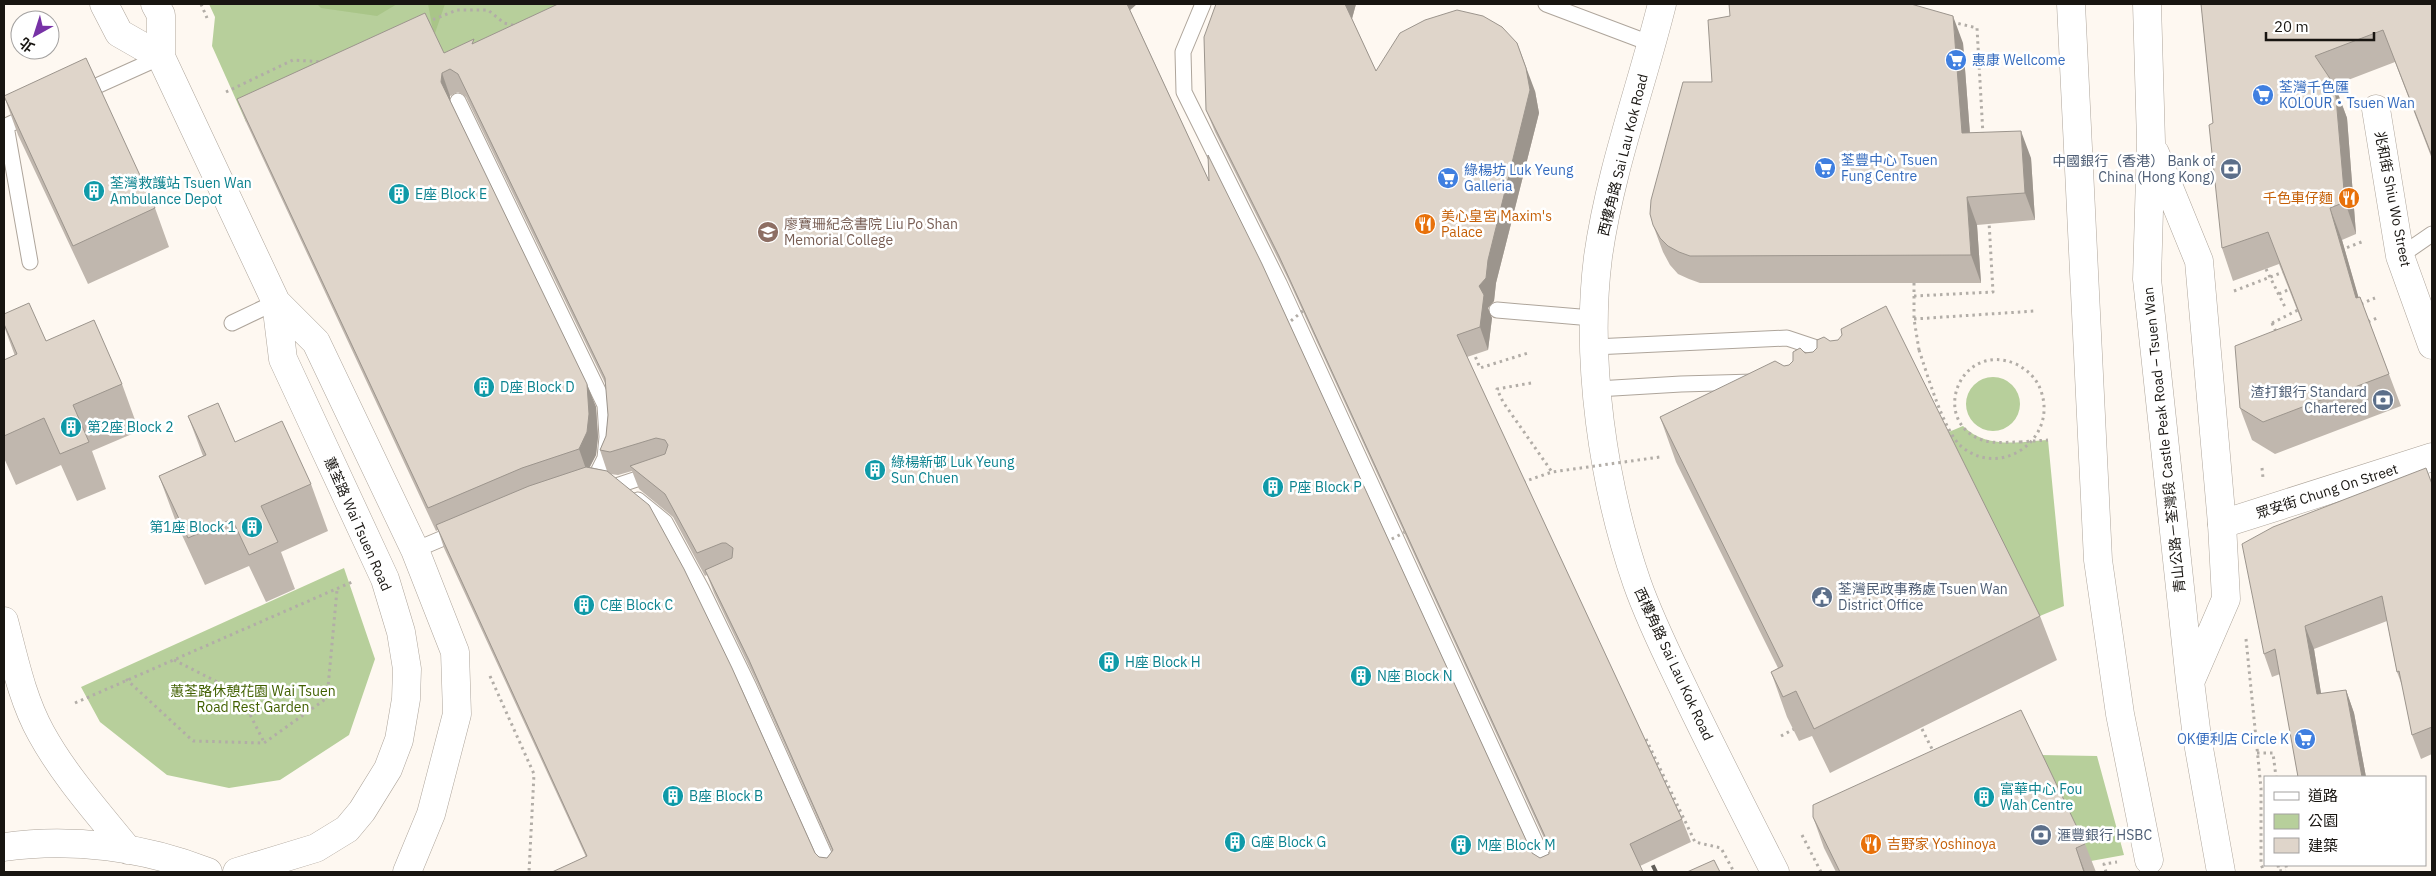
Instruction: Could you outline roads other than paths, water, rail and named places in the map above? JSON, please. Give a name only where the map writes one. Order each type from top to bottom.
[{"type":"main road","points":[[104,4],[119,34],[162,57]]},
{"type":"main road","name":"蕙荃路 Wai Tsuen Road","points":[[155,4],[161,15],[162,57],[276,302],[283,359],[385,579],[401,632],[407,669],[406,699],[399,740],[388,769],[362,811],[347,829],[316,848],[237,872]]},
{"type":"main road","name":"西樓角路 Sai Lau Kok Road","points":[[1662,4],[1609,198],[1598,257],[1592,318],[1597,389],[1606,457],[1620,523],[1637,583],[1666,652],[1775,872]]},
{"type":"main road","points":[[2071,4],[2098,560],[2120,714],[2149,860]]},
{"type":"main road","name":"青山公路－荃灣段 Castle Peak Road – Tsuen Wan","points":[[2147,4],[2151,142],[2147,279],[2190,681],[2197,737],[2221,872]]},
{"type":"main road","name":"兆和街 Shiu Wo Street","points":[[2376,110],[2400,256],[2432,345]]},
{"type":"main road","points":[[2151,142],[2199,261],[2222,524],[2226,599],[2190,681]]},
{"type":"main road","name":"蕙荃路 Wai Tsuen Road","points":[[276,302],[316,342],[415,550],[455,652],[457,714],[431,814],[407,872]]},
{"type":"main road","name":"眾安街 Chung On Street","points":[[2222,524],[2432,457]]},
{"type":"main road","points":[[4,621],[22,686],[41,733],[78,787],[128,850]]},
{"type":"main road","points":[[4,847],[32,843],[92,844],[128,850],[190,865],[208,872]]},
{"type":"lane","points":[[1203,4],[1183,52],[1184,92],[1279,283],[1549,872]]},
{"type":"lane","points":[[1546,4],[1652,44]]},
{"type":"lane","points":[[68,98],[162,57]]},
{"type":"lane","points":[[458,101],[604,404],[607,437],[605,458],[594,480]]},
{"type":"lane","points":[[30,262],[6,126],[42,110]]},
{"type":"lane","points":[[2400,256],[2432,234]]},
{"type":"lane","points":[[232,323],[276,302]]},
{"type":"lane","points":[[1497,310],[1592,318]]},
{"type":"lane","points":[[1594,347],[1787,338],[1816,348],[1839,363],[1844,370]]},
{"type":"lane","points":[[1787,338],[1810,363]]},
{"type":"lane","points":[[1597,389],[1745,381],[1764,384]]},
{"type":"lane","points":[[618,485],[667,470]]},
{"type":"lane","points":[[577,486],[594,480],[618,485],[665,522],[701,588],[749,687],[832,872]]},
{"type":"lane","points":[[415,550],[474,525]]},
{"type":"lane","points":[[701,588],[717,581]]},
{"type":"railway","points":[[1645,849],[1656,872]]},
{"type":"place","name":"惠康 Wellcome","points":[[1956,60]]},
{"type":"place","name":"荃灣千色匯 KOLOUR‧Tsuen Wan","points":[[2263,95]]},
{"type":"place","name":"荃豐中心 Tsuen Fung Centre","points":[[1825,168]]},
{"type":"place","name":"中國銀行（香港） Bank of China (Hong Kong)","points":[[2231,169]]},
{"type":"place","name":"綠楊坊 Luk Yeung Galleria","points":[[1448,178]]},
{"type":"place","name":"荃灣救護站 Tsuen Wan Ambulance Depot","points":[[94,191]]},
{"type":"place","name":"E座 Block E","points":[[399,194]]},
{"type":"place","name":"千色車仔麵","points":[[2349,198]]},
{"type":"place","name":"美心皇宮 Maxim's Palace","points":[[1425,224]]},
{"type":"place","name":"廖寶珊紀念書院 Liu Po Shan Memorial College","points":[[768,232]]},
{"type":"place","name":"D座 Block D","points":[[484,387]]},
{"type":"place","name":"渣打銀行 Standard Chartered","points":[[2383,400]]},
{"type":"place","name":"第2座 Block 2","points":[[71,427]]},
{"type":"place","name":"綠楊新邨 Luk Yeung Sun Chuen","points":[[875,470]]},
{"type":"place","name":"P座 Block P","points":[[1273,487]]},
{"type":"place","name":"第1座 Block 1","points":[[252,527]]},
{"type":"place","name":"荃灣民政事務處 Tsuen Wan District Office","points":[[1822,597]]},
{"type":"place","name":"C座 Block C","points":[[584,605]]},
{"type":"place","name":"H座 Block H","points":[[1109,662]]},
{"type":"place","name":"N座 Block N","points":[[1361,676]]},
{"type":"place","name":"OK便利店 Circle K","points":[[2305,739]]},
{"type":"place","name":"B座 Block B","points":[[673,796]]},
{"type":"place","name":"富華中心 Fou Wah Centre","points":[[1984,797]]},
{"type":"place","name":"滙豐銀行 HSBC","points":[[2041,835]]},
{"type":"place","name":"G座 Block G","points":[[1235,842]]},
{"type":"place","name":"吉野家 Yoshinoya","points":[[1871,844]]},
{"type":"place","name":"M座 Block M","points":[[1461,845]]},
{"type":"park label","name":"蕙荃路休憩花園 Wai Tsuen Road Rest Garden","points":[[253,700]]}]
